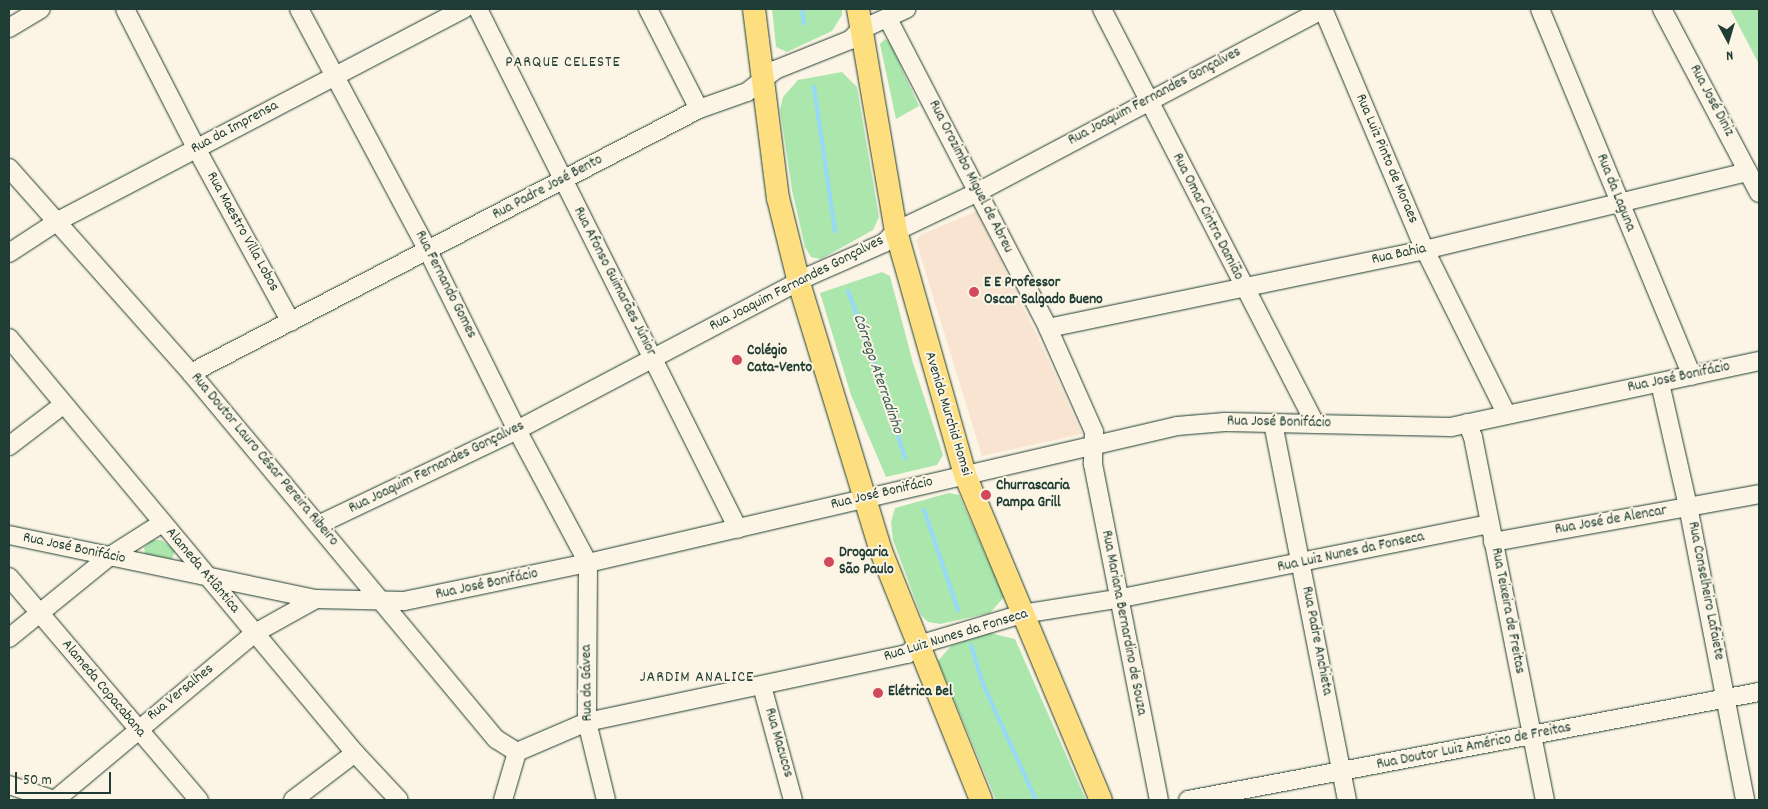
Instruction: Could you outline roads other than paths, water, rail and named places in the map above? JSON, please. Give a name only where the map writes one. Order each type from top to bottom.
[{"type":"main road","points":[[754,9],[778,198],[799,283],[867,498],[881,551],[981,800]]},
{"type":"main road","name":"Avenida Murchid Homsi","points":[[859,19],[896,231],[965,475],[1101,800]]},
{"type":"street","points":[[9,28],[41,9]]},
{"type":"street","name":"Rua Maestro Villa Lobos","points":[[125,9],[196,148],[291,322]]},
{"type":"street","name":"Rua Fernando Gomes","points":[[299,9],[428,251],[517,430],[588,563]]},
{"type":"street","name":"Rua da Imprensa","points":[[9,253],[58,221],[464,9]]},
{"type":"street","name":"Rua Afonso Guimarães Júnior","points":[[478,9],[562,181],[738,529]]},
{"type":"street","points":[[648,9],[699,109]]},
{"type":"street","name":"Rua Padre José Bento","points":[[191,373],[699,109],[747,92],[775,70],[850,40],[859,19],[888,19],[906,9]]},
{"type":"street","name":"Rua Omar Cintra Damião","points":[[1102,9],[1242,287],[1315,424]]},
{"type":"street","name":"Rua Joaquim Fernandes Gonçalves","points":[[320,524],[517,430],[799,283],[884,244],[896,231],[978,192],[1323,9]]},
{"type":"street","name":"Rua Luiz Pinto de Moraes","points":[[1323,9],[1425,250],[1507,415]]},
{"type":"street","name":"Rua da Laguna","points":[[1540,9],[1692,376]]},
{"type":"street","name":"Rua José Diniz","points":[[1662,9],[1759,193]]},
{"type":"street","name":"Rua Orozimbo Miguel de Abreu","points":[[888,19],[1048,328],[1094,432],[1094,446]]},
{"type":"street","name":"Rua Doutor Lauro César Pereira Ribeiro","points":[[9,168],[191,373],[320,524],[380,602],[496,739],[517,752]]},
{"type":"street","name":"Rua Bahia","points":[[1048,328],[1425,250],[1748,172]]},
{"type":"street","name":"Alameda Atlântica","points":[[9,338],[355,753],[399,800]]},
{"type":"street","name":"Rua José Bonifácio","points":[[9,535],[209,578],[316,598],[380,602],[442,594],[588,563],[965,475],[1206,422],[1451,427],[1759,361]]},
{"type":"street","name":"Rua Conselheiro Lafaiete","points":[[1660,383],[1688,506],[1745,800]]},
{"type":"street","points":[[9,446],[64,404]]},
{"type":"street","name":"Rua Padre Anchieta","points":[[1273,423],[1347,800]]},
{"type":"street","name":"Rua Teixeira de Freitas","points":[[1467,423],[1473,437],[1546,800]]},
{"type":"street","name":"Rua Mariana Bernardino de Souza","points":[[1094,446],[1093,464],[1159,800]]},
{"type":"street","name":"Rua José de Alencar","points":[[1493,542],[1759,494]]},
{"type":"street","points":[[9,638],[41,614],[110,556],[162,523]]},
{"type":"street","name":"Rua Luiz Nunes da Fonseca","points":[[517,752],[587,722],[907,654],[918,645],[1022,614],[1118,599],[1490,524]]},
{"type":"street","name":"Rua da Gávea","points":[[588,563],[587,722],[606,800]]},
{"type":"street","name":"Alameda Copacabana","points":[[9,577],[136,730],[199,800]]},
{"type":"street","name":"Rua Versalhes","points":[[54,800],[255,633],[316,598]]},
{"type":"street","name":"Rua Macucos","points":[[762,686],[794,800]]},
{"type":"street","name":"Rua Doutor Luiz Américo de Freitas","points":[[1188,800],[1759,692]]},
{"type":"street","points":[[503,800],[517,752]]},
{"type":"street","points":[[293,800],[355,753]]},
{"type":"street","points":[[9,785],[54,800]]},
{"type":"waterway","name":"Córrego Aterradinho","points":[[802,9],[804,24]]},
{"type":"waterway","name":"Córrego Aterradinho","points":[[814,87],[835,231]]},
{"type":"waterway","name":"Córrego Aterradinho","points":[[848,291],[878,372],[905,458]]},
{"type":"waterway","name":"Córrego Aterradinho","points":[[924,510],[958,610]]},
{"type":"waterway","name":"Córrego Aterradinho","points":[[971,645],[982,682],[1036,800]]},
{"type":"place","name":"E E Professor Oscar Salgado Bueno","points":[[974,292]]},
{"type":"place","name":"Colégio Cata-Vento","points":[[737,360]]},
{"type":"place","name":"Churrascaria Pampa Grill","points":[[986,495]]},
{"type":"place","name":"Drogaria São Paulo","points":[[829,562]]},
{"type":"place","name":"Elétrica Bel","points":[[878,693]]},
{"type":"district","name":"PARQUE CELESTE","points":[[563,63]]},
{"type":"district","name":"JARDIM ANALICE","points":[[697,678]]}]
